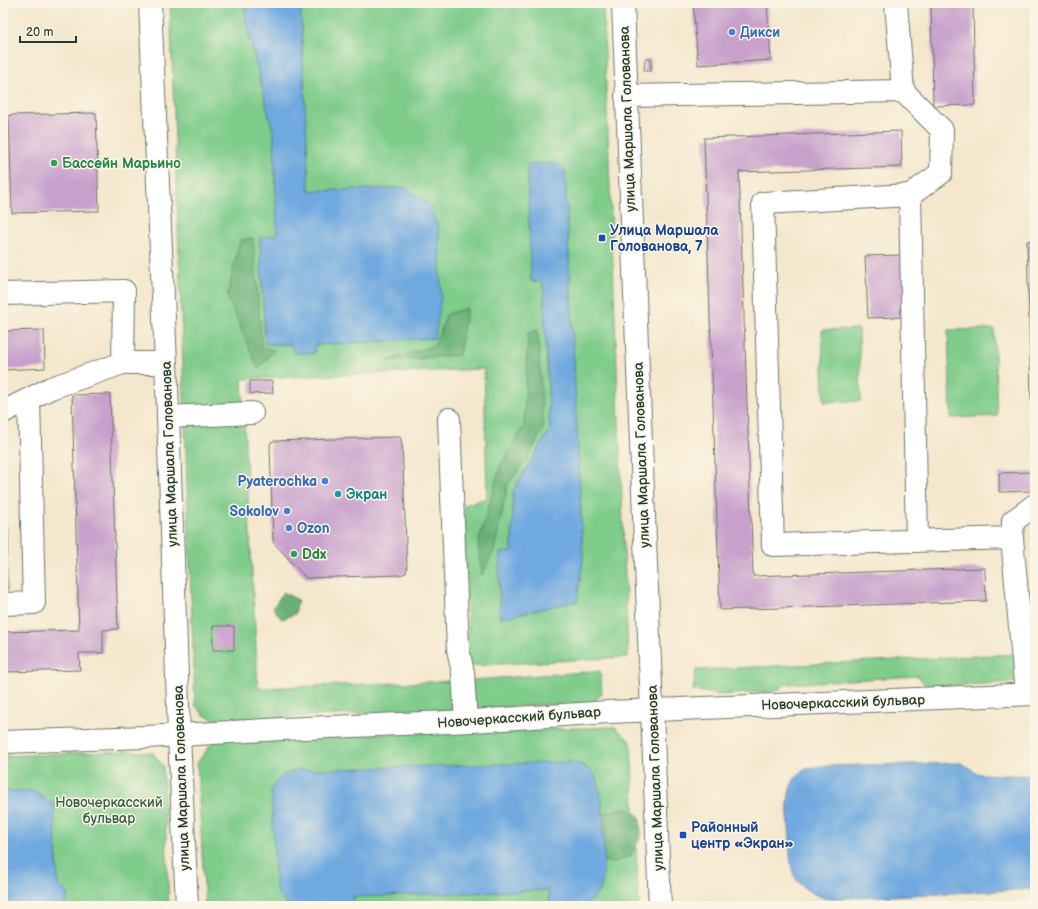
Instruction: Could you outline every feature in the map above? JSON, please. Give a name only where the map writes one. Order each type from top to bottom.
[{"type":"street","name":"улица Маршала Голованова","points":[[150,3],[166,363],[179,735],[187,906]]},
{"type":"street","name":"улица Маршала Голованова","points":[[623,3],[660,906]]},
{"type":"street","points":[[896,3],[903,91],[942,130],[941,173],[910,195],[763,203],[773,545],[1012,538]]},
{"type":"street","points":[[626,96],[903,91]]},
{"type":"street","points":[[910,195],[917,541]]},
{"type":"street","points":[[3,294],[124,292],[123,363]]},
{"type":"street","points":[[3,412],[51,388],[123,363],[166,363]]},
{"type":"street","points":[[3,604],[34,603],[29,399]]},
{"type":"street","points":[[168,417],[252,413]]},
{"type":"street","points":[[449,419],[458,649],[463,673],[466,721]]},
{"type":"street","points":[[1031,694],[1012,538],[1013,521],[1035,505]]},
{"type":"street","name":"Новочеркасский бульвар","points":[[3,742],[466,721],[609,712],[1031,694]]},
{"type":"green space","points":[[170,3],[245,3],[246,23],[274,136],[277,235],[260,238],[265,344],[291,344],[294,353],[314,353],[314,345],[435,338],[406,188],[309,191],[301,14],[297,3],[603,3],[628,657],[469,666],[464,505],[487,498],[484,369],[242,379],[258,688],[456,681],[457,710],[215,720],[204,715],[195,705]],"holes":[[[565,171],[583,559],[577,601],[500,618],[500,553],[512,552],[513,491],[550,430],[543,281],[531,281]]]},
{"type":"green space","points":[[253,238],[262,347],[274,350],[258,369],[227,296],[240,240]]},
{"type":"green space","points":[[467,308],[459,355],[387,361],[435,345],[447,314]]},
{"type":"green space","points":[[859,329],[861,401],[824,402],[822,330]]},
{"type":"green space","points":[[994,329],[997,416],[951,418],[948,330]]},
{"type":"green space","points":[[538,330],[543,429],[527,460],[508,484],[494,551],[482,575],[478,543],[501,464],[524,426],[528,333]]},
{"type":"green space","points":[[3,525],[6,525],[7,591],[3,591]]},
{"type":"green space","points":[[283,592],[298,600],[295,614],[282,619],[273,608]]},
{"type":"green space","points":[[1015,654],[1019,682],[927,687],[918,676],[785,684],[778,691],[718,695],[693,690],[696,670]]},
{"type":"green space","points":[[600,671],[602,694],[594,702],[473,709],[471,680]]},
{"type":"green space","points":[[615,727],[631,742],[639,906],[559,906],[583,905],[600,890],[604,849],[604,821],[597,780],[274,847],[276,890],[286,904],[290,906],[205,906],[197,763],[215,739]]},
{"type":"green space","name":"Новочеркасский бульвар","points":[[127,751],[153,753],[163,766],[169,906],[65,906],[68,894],[58,884],[57,858],[32,791],[3,791],[3,756]]},
{"type":"green space","points":[[625,807],[640,817],[641,836],[631,856],[612,863],[597,859],[595,816]]},
{"type":"green space","points":[[547,890],[551,906],[353,906],[353,897]]},
{"type":"water","points":[[245,3],[297,3],[301,14],[309,191],[406,188],[430,205],[439,231],[441,296],[435,338],[315,345],[314,353],[294,353],[291,344],[265,344],[260,238],[277,235],[274,136],[246,23]]},
{"type":"water","points":[[527,164],[558,164],[565,171],[583,559],[577,601],[500,618],[500,553],[512,552],[513,491],[550,430],[543,282],[531,281]]},
{"type":"water","points":[[574,762],[587,768],[597,780],[603,817],[604,853],[602,882],[598,893],[586,903],[571,906],[551,906],[547,890],[353,897],[353,906],[290,906],[286,904],[276,890],[271,789],[283,775],[298,770]]},
{"type":"water","points":[[961,763],[979,774],[1035,776],[1035,889],[827,899],[809,891],[801,885],[795,877],[790,853],[788,803],[789,792],[793,782],[799,774],[808,768],[821,766]]},
{"type":"water","points":[[3,791],[32,791],[54,804],[58,884],[68,894],[65,906],[3,906]]},
{"type":"building","name":"Дикси","points":[[693,3],[767,3],[771,60],[698,65]]},
{"type":"building","points":[[931,3],[973,3],[975,105],[933,106]]},
{"type":"building","points":[[645,59],[651,59],[651,71],[644,71]]},
{"type":"building","name":"Бассейн Марьино","points":[[96,113],[99,211],[12,213],[9,115]]},
{"type":"building","points":[[901,131],[902,167],[739,172],[753,576],[985,568],[986,601],[720,610],[704,138]]},
{"type":"building","points":[[1035,240],[1035,399],[1031,399],[1027,241]]},
{"type":"building","points":[[903,255],[907,317],[868,318],[865,256]]},
{"type":"building","points":[[44,330],[45,368],[3,370],[3,331]]},
{"type":"building","points":[[250,381],[272,381],[273,393],[250,394]]},
{"type":"building","points":[[110,394],[118,629],[103,630],[103,653],[79,653],[80,670],[3,672],[3,632],[79,630],[72,395]]},
{"type":"building","name":"Экран","points":[[400,437],[402,443],[406,573],[400,575],[306,578],[273,542],[271,442]]},
{"type":"building","points":[[1034,472],[1034,491],[999,492],[999,473]]},
{"type":"building","points":[[213,626],[234,626],[234,650],[213,650]]},
{"type":"place","name":"Дикси","points":[[732,32]]},
{"type":"place","name":"Бассейн Марьино","points":[[54,163]]},
{"type":"place","name":"Улица Маршала Голованова, 7","points":[[602,238]]},
{"type":"place","name":"Pyaterochka","points":[[325,481]]},
{"type":"place","name":"Экран","points":[[338,494]]},
{"type":"place","name":"Sokolov","points":[[287,511]]},
{"type":"place","name":"Ozon","points":[[289,528]]},
{"type":"place","name":"Ddx","points":[[294,554]]},
{"type":"place","name":"Районный центр «Экран»","points":[[683,835]]}]
